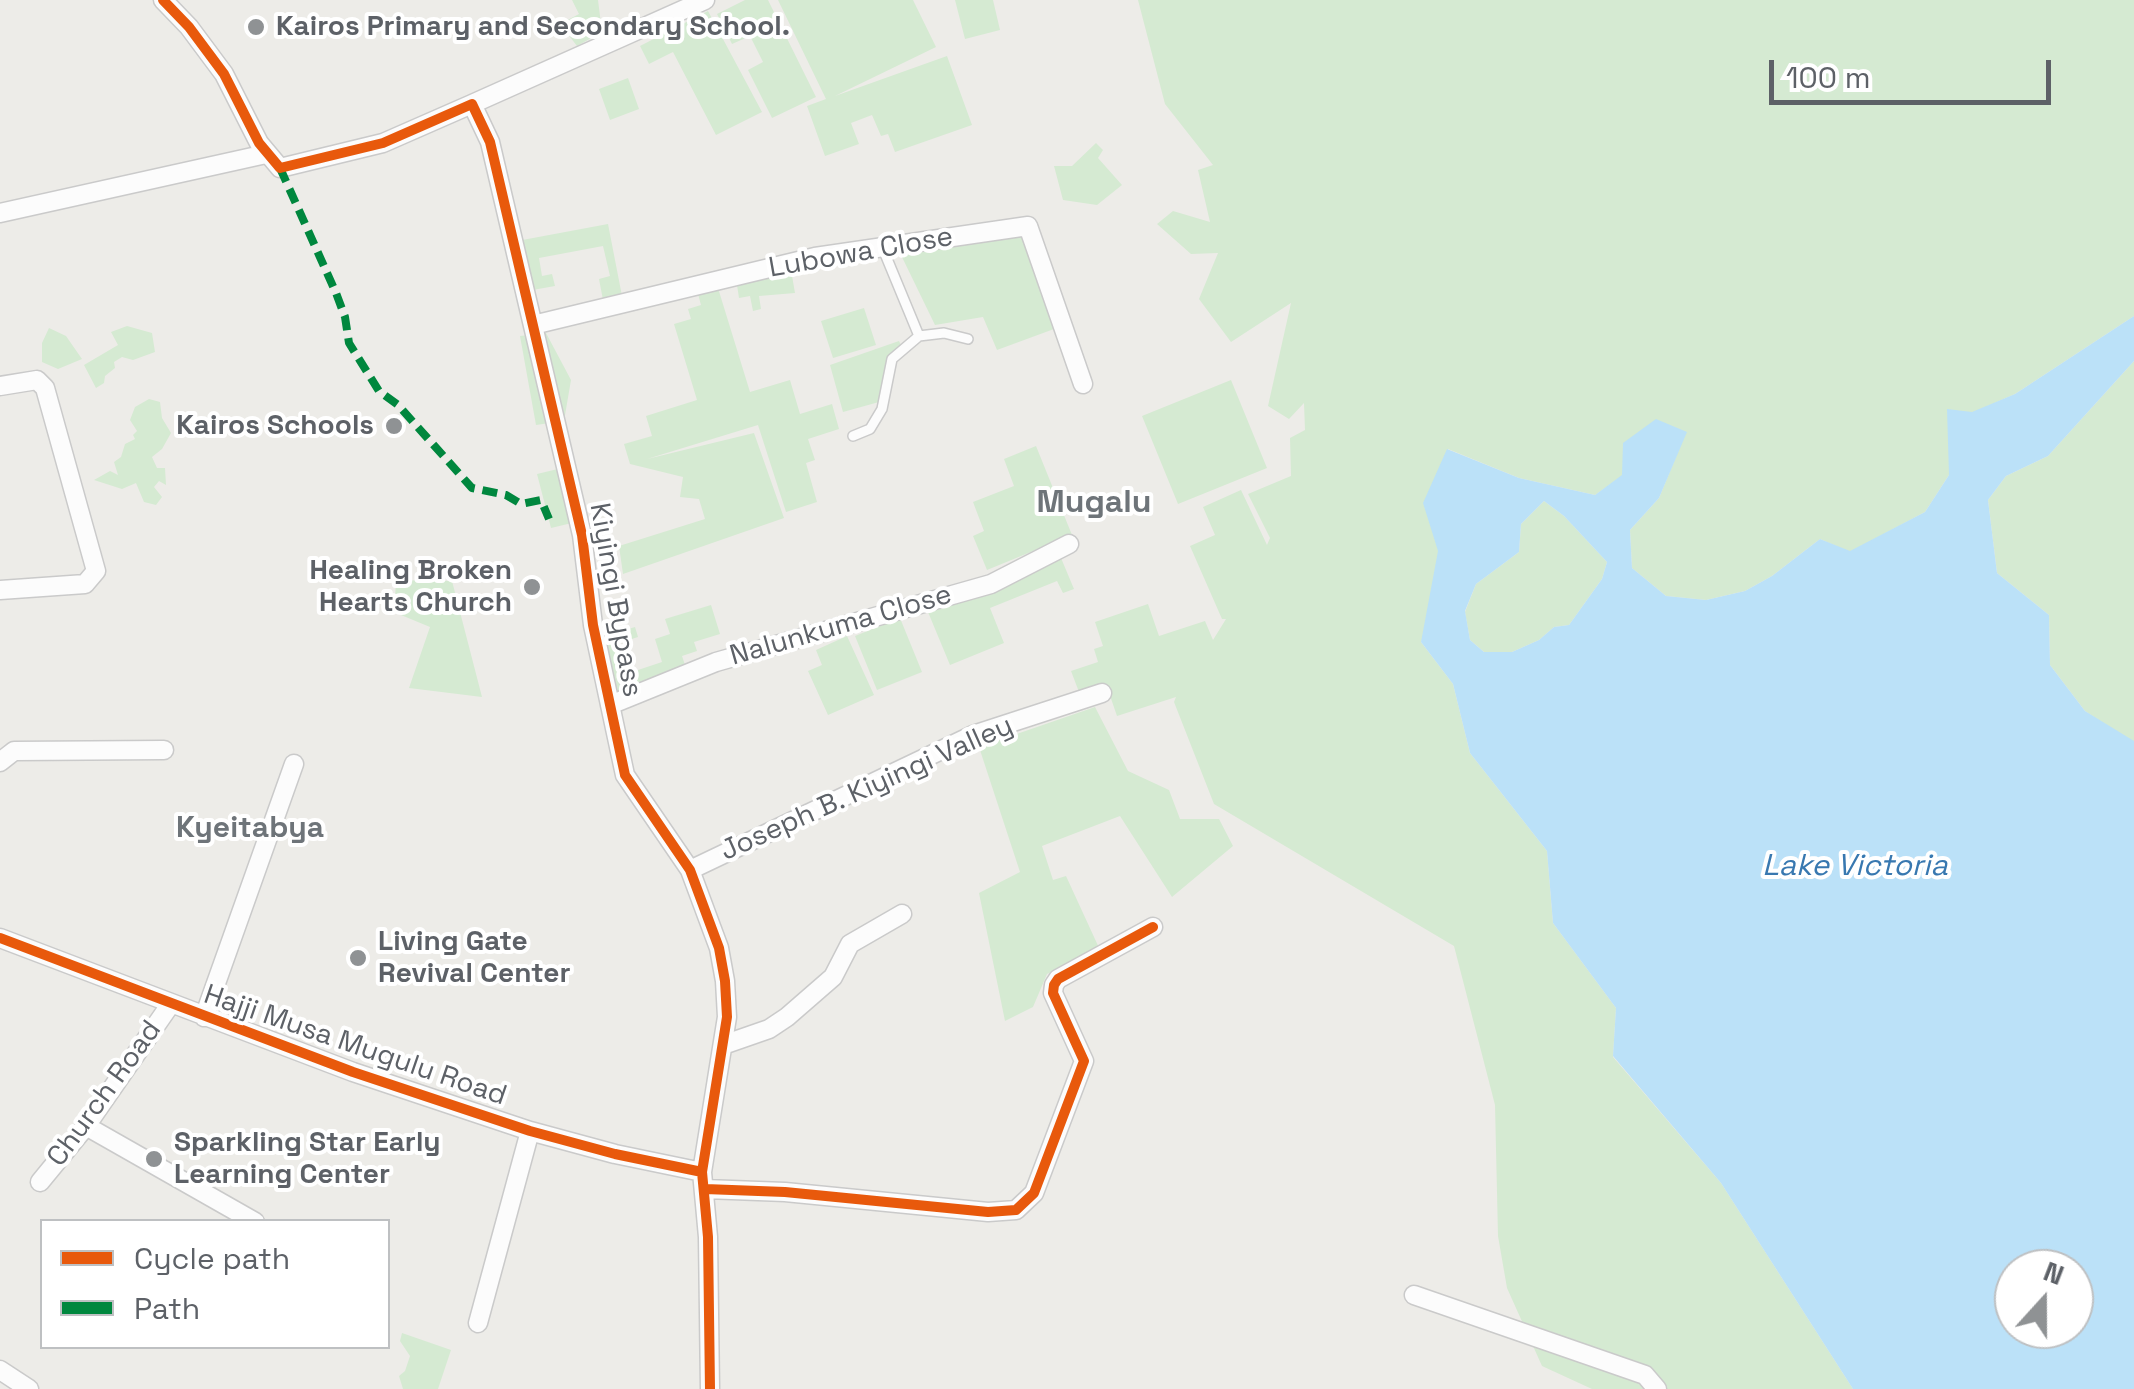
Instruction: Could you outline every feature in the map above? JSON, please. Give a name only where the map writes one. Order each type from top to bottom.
[{"type":"street","points":[[163,0],[224,74],[273,161]]},
{"type":"street","points":[[0,213],[383,143],[706,0]]},
{"type":"street","name":"Kiyingi Bypass","points":[[472,104],[490,142],[582,535],[593,625],[625,775],[690,870],[718,948],[727,1018],[704,1181],[710,1389]]},
{"type":"street","name":"Lubowa Close","points":[[533,325],[815,257],[1028,226],[1083,384]]},
{"type":"street","points":[[0,386],[36,380],[45,388],[96,571],[85,584],[0,590]]},
{"type":"street","name":"Nalunkuma Close","points":[[610,705],[716,662],[991,584],[1069,544]]},
{"type":"street","name":"Joseph B. Kiyingi Valley","points":[[690,870],[973,735],[1102,693]]},
{"type":"street","points":[[0,762],[14,751],[164,750]]},
{"type":"street","points":[[204,1017],[294,764]]},
{"type":"street","points":[[723,1044],[769,1029],[786,1018],[832,977],[850,944],[902,914]]},
{"type":"street","name":"Hajji Musa Mugulu Road","points":[[0,938],[170,1006],[352,1072],[530,1131],[704,1181],[988,1212],[1016,1210],[1034,1193],[1084,1061],[1053,993],[1054,985],[1058,979],[1153,927]]},
{"type":"street","name":"Church Road","points":[[40,1182],[86,1126],[170,1006]]},
{"type":"street","points":[[86,1126],[250,1219]]},
{"type":"street","points":[[478,1323],[530,1131]]},
{"type":"street","points":[[1414,1295],[1645,1374],[1657,1389]]},
{"type":"street","points":[[0,1370],[29,1389]]},
{"type":"lane","points":[[882,248],[919,336]]},
{"type":"lane","points":[[854,436],[870,429],[882,409],[892,359],[919,336],[944,333],[968,339]]},
{"type":"green space","points":[[572,0],[598,0],[602,32],[577,46],[560,24],[579,14]]},
{"type":"green space","points":[[745,0],[768,0],[816,97],[772,118],[748,70],[763,62],[750,36],[732,44],[717,14]]},
{"type":"green space","points":[[778,0],[913,0],[936,47],[835,96],[947,56],[972,125],[895,152],[888,134],[881,136],[872,115],[851,123],[859,144],[825,156],[807,106],[826,99]]},
{"type":"green space","points":[[955,0],[993,0],[1000,30],[965,39]]},
{"type":"green space","points":[[1138,0],[2134,0],[2134,316],[2015,394],[1972,413],[1949,475],[1925,512],[1850,552],[1820,539],[1772,576],[1745,591],[1706,600],[1666,596],[1632,568],[1630,530],[1659,498],[1686,432],[1595,495],[1519,478],[1448,449],[1433,617],[1421,642],[1453,684],[1470,753],[1547,851],[1553,923],[1616,1008],[1613,1057],[1721,1183],[1853,1389],[1592,1389],[1542,1366],[1507,1288],[1498,1236],[1495,1105],[1454,946],[1214,804],[1174,702],[1176,697],[1117,716],[1106,684],[1079,692],[1071,671],[1098,662],[1094,649],[1103,646],[1095,622],[1148,604],[1159,636],[1205,621],[1213,640],[1226,619],[1222,619],[1190,546],[1215,535],[1203,507],[1241,490],[1267,545],[1270,538],[1248,494],[1291,476],[1290,438],[1305,430],[1304,403],[1289,419],[1268,406],[1291,303],[1231,342],[1199,299],[1218,253],[1191,254],[1157,224],[1173,211],[1210,222],[1198,170],[1213,165],[1165,104]]},
{"type":"green space","points":[[708,11],[762,112],[716,135],[673,52],[649,64],[640,46]]},
{"type":"green space","points":[[628,78],[639,109],[610,120],[599,89]]},
{"type":"green space","points":[[1096,143],[1103,150],[1098,158],[1122,185],[1097,205],[1063,200],[1054,166],[1072,166]]},
{"type":"green space","points":[[608,224],[622,296],[603,300],[599,279],[610,276],[603,246],[539,258],[542,276],[552,274],[555,286],[527,291],[517,241]]},
{"type":"green space","points":[[1023,233],[1054,329],[997,350],[983,317],[935,325],[901,255]]},
{"type":"green space","points":[[791,270],[795,293],[759,296],[761,309],[753,311],[750,296],[739,298],[737,285],[746,283],[746,279]]},
{"type":"green space","points":[[718,288],[750,392],[790,380],[800,414],[832,404],[839,429],[808,439],[815,460],[806,463],[817,502],[786,512],[758,425],[647,459],[754,433],[784,518],[623,574],[619,546],[705,519],[699,499],[680,497],[683,477],[630,464],[624,444],[652,436],[646,416],[697,400],[674,324],[691,319],[688,309],[701,305],[698,294]]},
{"type":"green space","points":[[864,308],[876,345],[833,358],[821,321]]},
{"type":"green space","points":[[127,326],[152,333],[155,352],[133,360],[122,357],[96,388],[84,365],[118,345],[111,332]]},
{"type":"green space","points":[[49,328],[66,336],[82,359],[58,369],[42,362],[42,343]]},
{"type":"green space","points":[[546,333],[571,380],[564,421],[536,425],[520,336]]},
{"type":"green space","points":[[899,341],[901,345],[889,357],[879,402],[843,412],[830,365]]},
{"type":"green space","points":[[2134,361],[2132,742],[2085,711],[2050,665],[2049,615],[1997,573],[1988,500],[2006,476],[2048,456]]},
{"type":"green space","points":[[1231,380],[1267,468],[1178,504],[1142,416]]},
{"type":"green space","points":[[149,399],[160,402],[162,418],[171,433],[152,457],[157,468],[165,468],[166,485],[159,481],[154,487],[162,497],[156,505],[144,502],[136,483],[122,489],[94,480],[110,471],[118,475],[114,462],[121,457],[125,444],[135,439],[137,431],[130,420],[135,407]]},
{"type":"green space","points":[[1036,446],[1072,535],[987,570],[973,536],[984,531],[973,502],[1014,486],[1004,459]]},
{"type":"green space","points":[[562,468],[576,522],[551,528],[537,474]]},
{"type":"green space","points":[[1544,501],[1564,516],[1607,562],[1602,579],[1569,625],[1554,627],[1539,640],[1512,652],[1484,652],[1470,640],[1465,612],[1476,584],[1519,552],[1521,524]]},
{"type":"green space","points":[[1061,558],[1074,589],[1063,593],[1057,581],[990,608],[1004,643],[950,665],[928,612]]},
{"type":"green space","points":[[396,580],[452,581],[482,697],[409,688],[430,627],[401,615],[403,602],[395,599]]},
{"type":"green space","points":[[711,605],[720,634],[694,642],[697,651],[682,656],[687,671],[605,695],[588,641],[635,627],[638,637],[616,644],[626,674],[662,662],[655,639],[670,634],[665,619]]},
{"type":"green space","points":[[900,618],[922,672],[877,690],[855,636]]},
{"type":"green space","points":[[847,636],[874,695],[828,715],[808,671],[822,665],[816,650]]},
{"type":"green space","points":[[1095,707],[1128,771],[1169,790],[1180,819],[1219,819],[1233,846],[1172,897],[1120,816],[1042,846],[1053,880],[1066,876],[1100,950],[1047,974],[1033,1007],[1005,1021],[979,893],[1020,872],[979,747]]},
{"type":"green space","points":[[402,1333],[451,1350],[438,1389],[403,1389],[399,1376],[410,1356],[400,1341]]},
{"type":"water","name":"Lake Victoria","points":[[2134,316],[2134,361],[2048,456],[2006,476],[1988,500],[1997,573],[2049,615],[2050,665],[2085,711],[2134,741],[2134,1389],[1853,1389],[1721,1183],[1613,1056],[1616,1008],[1553,923],[1547,851],[1470,753],[1453,684],[1421,642],[1438,551],[1423,503],[1447,449],[1519,478],[1595,495],[1622,475],[1623,443],[1656,419],[1687,432],[1659,498],[1630,530],[1632,568],[1666,596],[1706,600],[1745,591],[1772,576],[1820,539],[1850,551],[1925,512],[1949,475],[1947,409],[1972,412],[2015,394]],"holes":[[[1544,501],[1564,516],[1607,562],[1602,579],[1569,625],[1554,627],[1539,640],[1512,652],[1484,652],[1470,640],[1465,611],[1476,584],[1519,552],[1521,524]]]},
{"type":"marked path","points":[[280,168],[336,293],[349,343],[379,391],[398,405],[472,488],[506,495],[521,504],[541,500],[549,519]]},
{"type":"cycle path","points":[[163,0],[224,74],[259,143],[280,168],[383,143],[472,104],[490,142],[582,535],[593,625],[625,775],[690,870],[719,948],[725,981],[727,1017],[702,1172],[708,1237],[710,1389]]},
{"type":"cycle path","points":[[705,1189],[785,1192],[988,1212],[1016,1210],[1034,1193],[1084,1061],[1053,993],[1054,985],[1058,979],[1153,927]]},
{"type":"cycle path","points":[[0,938],[353,1072],[530,1131],[702,1172]]},
{"type":"place","name":"Kairos Primary and Secondary School.","points":[[256,27]]},
{"type":"place","name":"Kairos Schools","points":[[394,426]]},
{"type":"place","name":"Healing Broken Hearts Church","points":[[532,587]]},
{"type":"place","name":"Living Gate Revival Center","points":[[358,958]]},
{"type":"place","name":"Sparkling Star Early Learning Center","points":[[154,1159]]},
{"type":"district","name":"Mugalu","points":[[1094,503]]},
{"type":"district","name":"Kyeitabya","points":[[250,829]]}]
